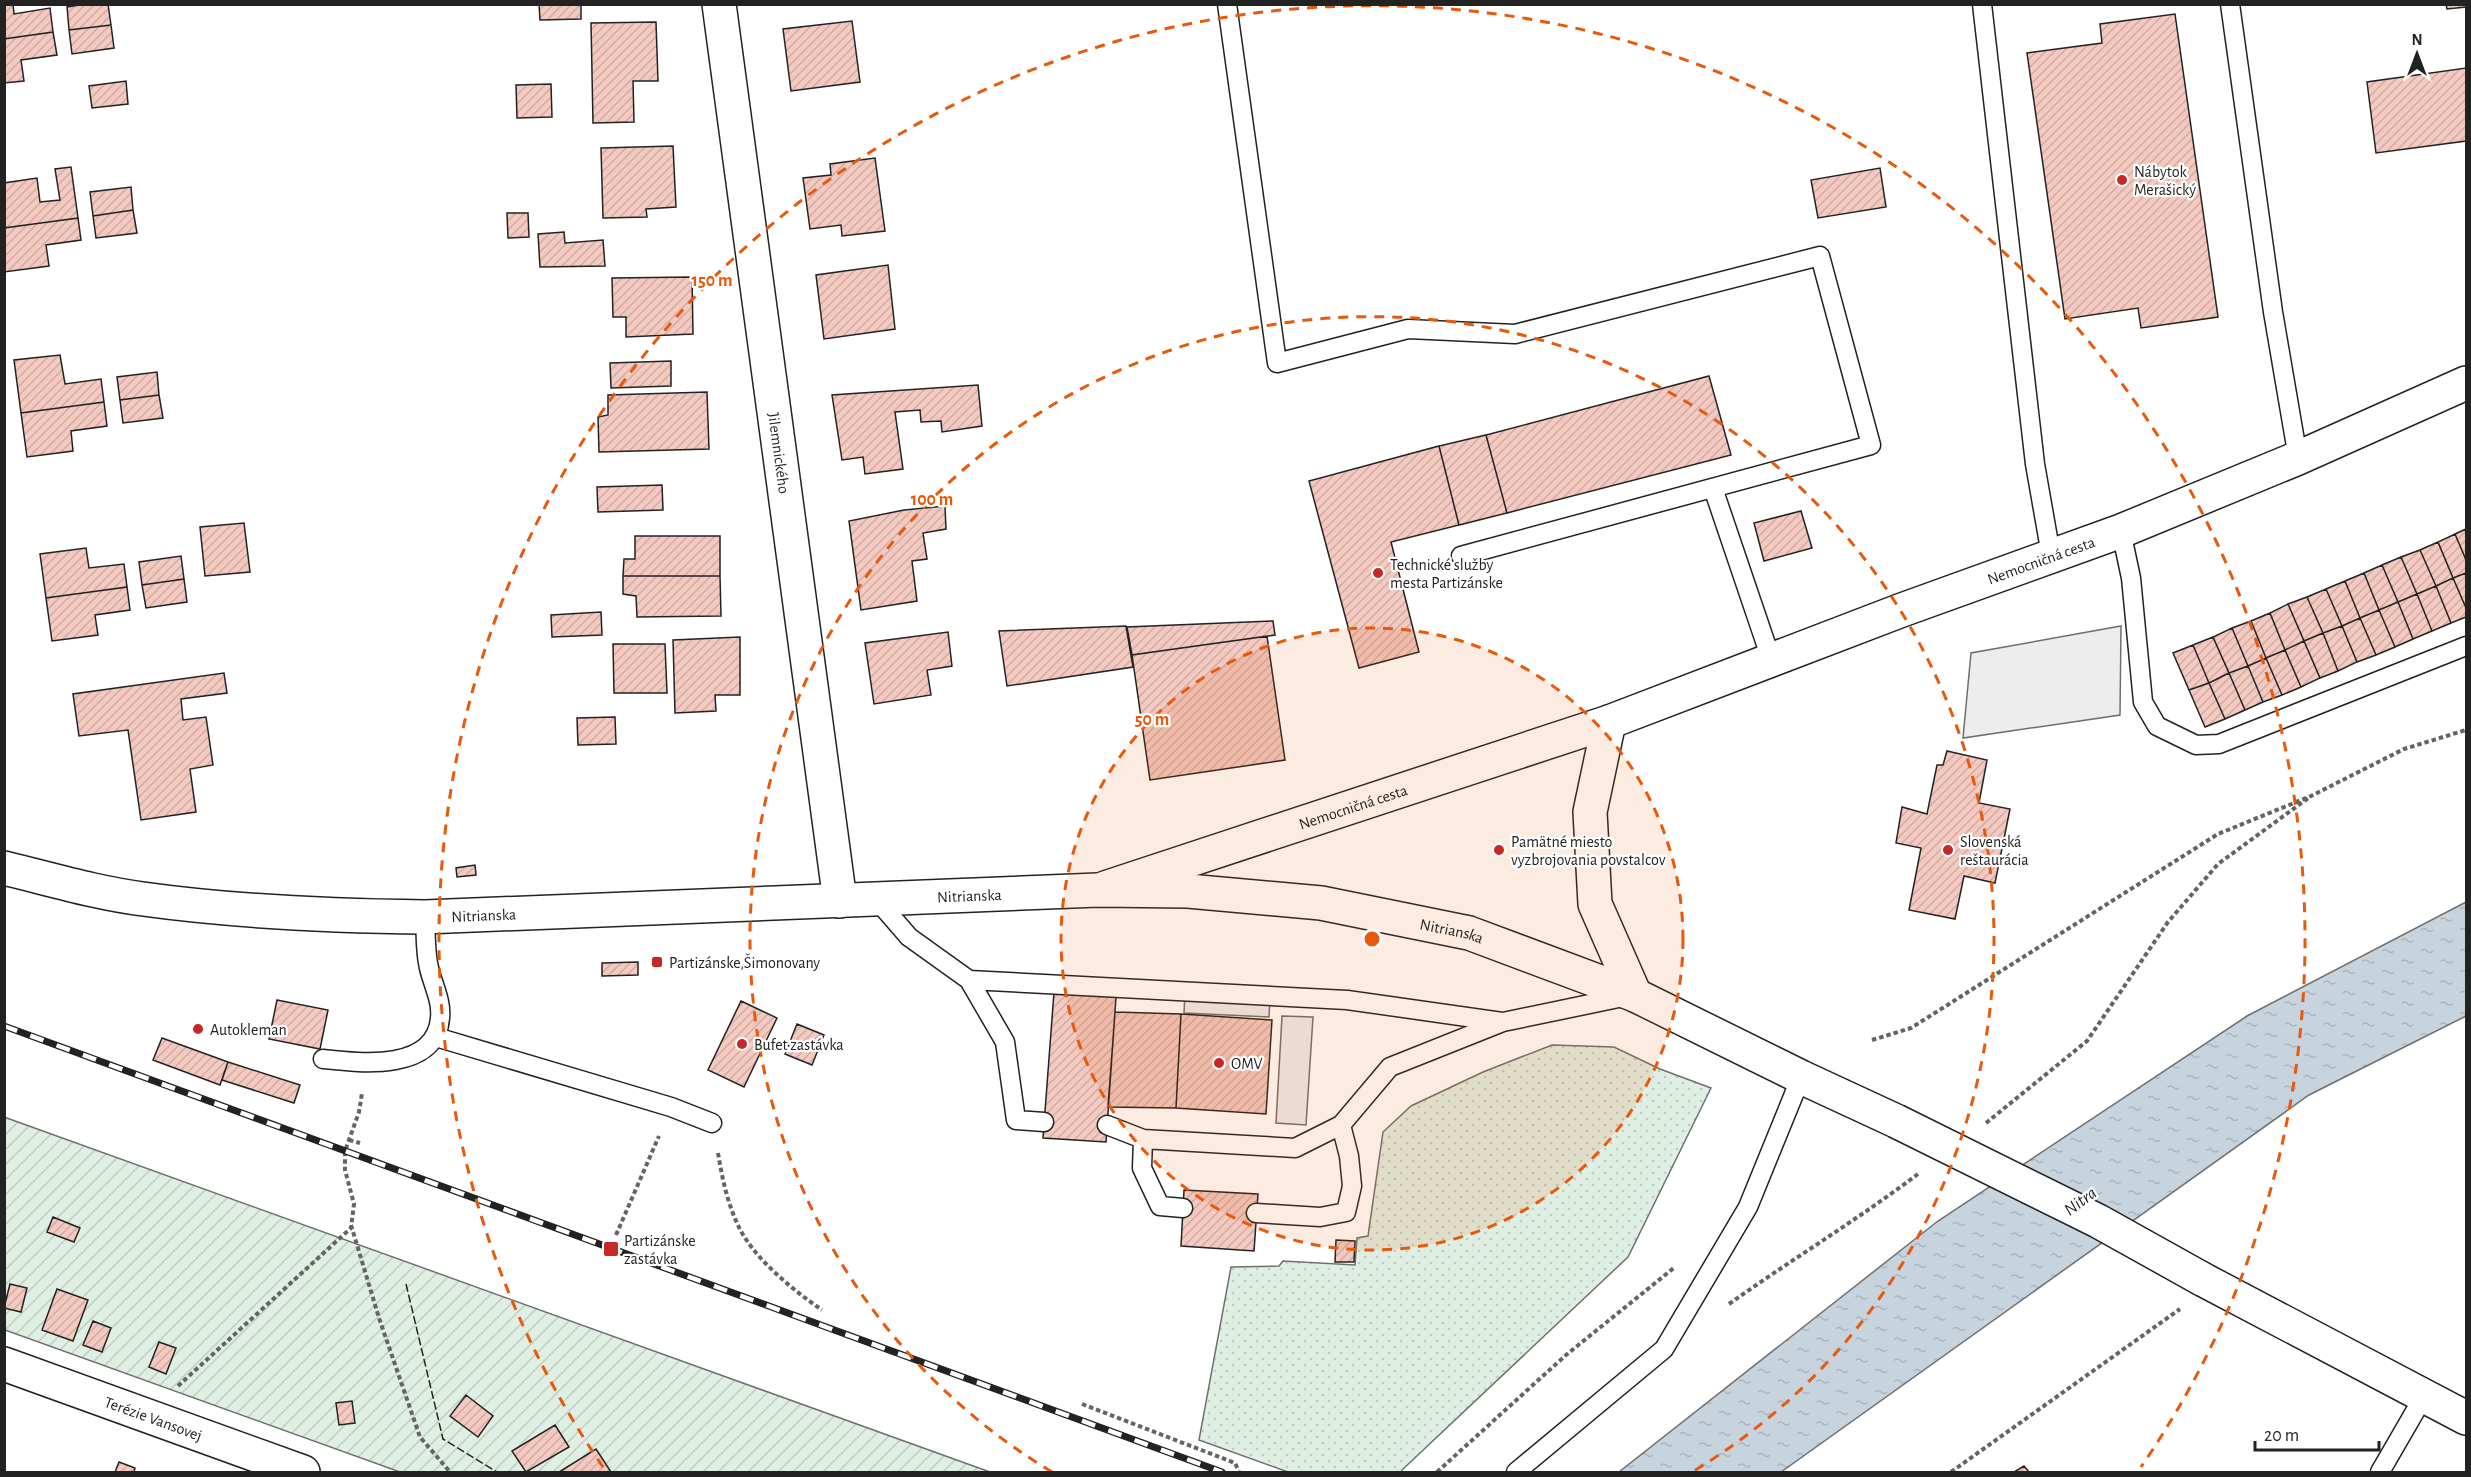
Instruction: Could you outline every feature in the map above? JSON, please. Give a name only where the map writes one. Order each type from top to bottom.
[{"type":"street","name":"Jilemnického","points":[[719,4],[840,901]]},
{"type":"street","name":"Nemocničná cesta","points":[[1098,890],[1609,722],[1771,659],[2121,531],[2298,458],[2466,383]]},
{"type":"street","points":[[1609,722],[1590,812],[1595,904],[1635,995]]},
{"type":"street","name":"Nitrianska","points":[[4,868],[140,899],[246,912],[425,917],[1098,890],[1188,891],[1253,896],[1321,903],[1403,918],[1469,933],[1635,995],[2098,1221],[2207,1282],[2466,1418]]},
{"type":"street","name":"Terézie Vansovej","points":[[4,1364],[303,1473]]},
{"type":"lane","points":[[1227,4],[1277,363],[1408,329],[1515,334],[1820,256],[1871,445],[1461,556]]},
{"type":"lane","points":[[1982,4],[2035,464],[2051,555]]},
{"type":"lane","points":[[2230,4],[2273,312],[2298,458]]},
{"type":"lane","points":[[1713,488],[1771,659]]},
{"type":"lane","points":[[2121,531],[2131,578],[2143,702],[2157,726],[2196,745],[2219,744],[2466,646]]},
{"type":"lane","points":[[876,899],[909,937],[969,980],[1005,1042],[1017,1120],[1044,1122]]},
{"type":"lane","points":[[323,1059],[366,1063],[401,1060],[420,1050],[436,1037],[440,1018],[440,1002],[428,966],[425,917]]},
{"type":"lane","points":[[969,980],[1347,1000],[1503,1022]]},
{"type":"lane","points":[[1107,1125],[1143,1139],[1295,1148],[1341,1125],[1390,1067],[1503,1022],[1635,995]]},
{"type":"lane","points":[[436,1037],[671,1107],[712,1123]]},
{"type":"lane","points":[[1516,1473],[1664,1349],[1748,1207],[1801,1077]]},
{"type":"lane","points":[[1256,1213],[1320,1217],[1346,1212],[1352,1186],[1349,1156],[1341,1125]]},
{"type":"lane","points":[[1143,1139],[1142,1168],[1160,1206],[1183,1208]]},
{"type":"lane","points":[[2380,1473],[2424,1396]]},
{"type":"path","points":[[1872,1040],[1911,1028],[2218,834],[2311,796],[2404,749],[2466,730]]},
{"type":"path","points":[[1978,1129],[2087,1041],[2168,922],[2218,864],[2311,796]]},
{"type":"path","points":[[137,1412],[186,1381],[351,1228],[354,1204],[345,1170],[345,1151],[359,1112],[366,1063]]},
{"type":"path","points":[[616,1235],[671,1107]]},
{"type":"path","points":[[712,1123],[723,1182],[738,1226],[760,1256],[793,1290],[822,1310]]},
{"type":"path","points":[[349,1140],[360,1143]]},
{"type":"path","points":[[1723,1308],[1801,1253],[1876,1206],[1922,1171]]},
{"type":"path","points":[[351,1224],[378,1318],[420,1437],[450,1473]]},
{"type":"path","points":[[1437,1473],[1566,1355],[1675,1266]]},
{"type":"path","points":[[1951,1473],[2207,1282]]},
{"type":"path","points":[[1082,1404],[1235,1463],[1239,1473]]},
{"type":"green space","points":[[1552,1045],[1614,1047],[1660,1069],[1711,1088],[1628,1257],[1402,1472],[1288,1472],[1199,1440],[1231,1267],[1279,1266],[1283,1261],[1355,1265],[1357,1238],[1368,1236],[1383,1132],[1411,1106],[1483,1072]]},
{"type":"green space","points":[[4,1117],[990,1472],[400,1472],[5,1330]]},
{"type":"shaded area","points":[[2121,626],[2120,715],[1963,738],[1971,653]]},
{"type":"shaded area","points":[[1185,993],[1270,997],[1269,1017],[1184,1013]]},
{"type":"shaded area","points":[[1282,1016],[1313,1017],[1306,1125],[1276,1123]]},
{"type":"water","name":"Nitra","points":[[2466,902],[2466,1016],[2309,1095],[1781,1472],[1619,1472],[1938,1221],[2247,1016]]},
{"type":"building","points":[[4,4],[13,4],[14,14],[50,8],[53,32],[4,39]]},
{"type":"building","points":[[108,4],[111,25],[69,30],[67,7]]},
{"type":"building","points":[[539,4],[581,4],[581,19],[540,20]]},
{"type":"building","points":[[2446,4],[2466,4],[2466,7],[2447,9]]},
{"type":"building","name":"Nábytok Merašický","points":[[2175,14],[2218,317],[2141,328],[2138,308],[2065,319],[2027,53],[2102,43],[2100,24]]},
{"type":"building","points":[[852,21],[860,82],[791,91],[783,29]]},
{"type":"building","points":[[656,22],[658,81],[633,81],[634,122],[593,123],[591,23]]},
{"type":"building","points":[[111,25],[114,48],[72,54],[69,30]]},
{"type":"building","points":[[53,32],[57,55],[21,60],[24,81],[4,83],[4,39]]},
{"type":"building","points":[[2466,68],[2466,141],[2376,153],[2367,82]]},
{"type":"building","points":[[126,81],[128,104],[92,108],[89,86]]},
{"type":"building","points":[[551,84],[552,117],[517,118],[516,85]]},
{"type":"building","points":[[673,146],[676,207],[646,209],[647,217],[603,218],[601,148]]},
{"type":"building","points":[[875,158],[885,231],[842,236],[841,225],[810,229],[803,178],[831,175],[830,164]]},
{"type":"building","points":[[71,167],[78,218],[4,228],[4,183],[37,178],[40,202],[60,200],[55,169]]},
{"type":"building","points":[[1880,168],[1886,207],[1818,218],[1811,180]]},
{"type":"building","points":[[131,187],[133,210],[93,216],[90,192]]},
{"type":"building","points":[[133,210],[137,233],[96,238],[93,216]]},
{"type":"building","points":[[507,213],[528,213],[529,237],[508,238]]},
{"type":"building","points":[[78,218],[81,240],[46,245],[49,266],[4,272],[4,228]]},
{"type":"building","points":[[564,232],[565,243],[603,240],[605,266],[540,267],[538,234]]},
{"type":"building","points":[[888,265],[895,329],[824,339],[816,275]]},
{"type":"building","points":[[692,277],[693,334],[626,337],[626,317],[613,317],[612,278]]},
{"type":"building","points":[[60,355],[65,384],[101,379],[104,402],[21,413],[14,360]]},
{"type":"building","points":[[671,361],[671,386],[611,388],[610,363]]},
{"type":"building","points":[[157,372],[159,395],[120,400],[117,377]]},
{"type":"building","points":[[1709,376],[1731,455],[1507,513],[1486,435]]},
{"type":"building","points":[[978,385],[982,426],[942,432],[941,421],[921,422],[920,410],[895,412],[903,469],[865,474],[863,457],[842,460],[832,395]]},
{"type":"building","points":[[707,392],[709,449],[599,452],[598,417],[608,415],[608,395]]},
{"type":"building","points":[[159,395],[163,418],[123,423],[120,400]]},
{"type":"building","points":[[104,402],[107,426],[71,431],[73,451],[27,457],[21,413]]},
{"type":"building","points":[[1486,435],[1507,513],[1459,525],[1439,446]]},
{"type":"building","points":[[1439,446],[1459,525],[1391,542],[1419,652],[1359,668],[1309,481]]},
{"type":"building","points":[[662,485],[663,510],[598,512],[597,487]]},
{"type":"building","points":[[945,506],[946,529],[923,533],[927,559],[912,561],[917,601],[861,610],[849,521],[904,510]]},
{"type":"building","points":[[1801,511],[1812,548],[1764,561],[1754,523]]},
{"type":"building","points":[[244,523],[250,572],[205,576],[200,527]]},
{"type":"building","points":[[2466,529],[2466,560],[2455,534]]},
{"type":"building","points":[[2455,534],[2466,560],[2466,573],[2453,578],[2438,542]]},
{"type":"building","points":[[635,536],[720,536],[720,576],[623,576],[624,559],[635,559]]},
{"type":"building","points":[[2438,542],[2453,578],[2436,586],[2420,550]]},
{"type":"building","points":[[86,548],[89,568],[124,564],[127,587],[46,598],[40,554]]},
{"type":"building","points":[[2420,550],[2436,586],[2417,594],[2401,557]]},
{"type":"building","points":[[181,556],[184,579],[142,585],[139,562]]},
{"type":"building","points":[[2401,557],[2417,594],[2398,602],[2382,565]]},
{"type":"building","points":[[2382,565],[2398,602],[2379,610],[2364,573]]},
{"type":"building","points":[[2364,573],[2379,610],[2360,618],[2345,581]]},
{"type":"building","points":[[2466,573],[2466,608],[2453,578]]},
{"type":"building","points":[[623,576],[720,576],[721,616],[637,617],[636,596],[623,594]]},
{"type":"building","points":[[2453,578],[2466,608],[2466,617],[2451,623],[2436,586]]},
{"type":"building","points":[[184,579],[187,602],[146,608],[142,585]]},
{"type":"building","points":[[2345,581],[2360,618],[2342,626],[2326,589]]},
{"type":"building","points":[[2436,586],[2451,623],[2432,631],[2417,594]]},
{"type":"building","points":[[127,587],[130,610],[95,615],[98,635],[52,641],[46,598]]},
{"type":"building","points":[[2326,589],[2342,626],[2323,633],[2307,597]]},
{"type":"building","points":[[2417,594],[2432,631],[2413,639],[2398,602]]},
{"type":"building","points":[[2307,597],[2323,633],[2304,641],[2288,604]]},
{"type":"building","points":[[2398,602],[2413,639],[2395,647],[2379,610]]},
{"type":"building","points":[[2288,604],[2304,641],[2285,650],[2270,613]]},
{"type":"building","points":[[2379,610],[2395,647],[2376,655],[2360,618]]},
{"type":"building","points":[[601,612],[602,635],[552,637],[551,615]]},
{"type":"building","points":[[2270,613],[2285,650],[2266,658],[2251,621]]},
{"type":"building","points":[[2360,618],[2376,655],[2357,662],[2342,626]]},
{"type":"building","points":[[1273,621],[1275,635],[1132,655],[1127,627]]},
{"type":"building","points":[[2251,621],[2266,658],[2248,666],[2232,628]]},
{"type":"building","points":[[1126,626],[1133,667],[1007,686],[999,631]]},
{"type":"building","points":[[2342,626],[2357,662],[2338,671],[2323,633]]},
{"type":"building","points":[[2232,628],[2248,666],[2229,673],[2213,637]]},
{"type":"building","points":[[948,632],[952,666],[927,670],[931,695],[874,704],[865,643]]},
{"type":"building","points":[[2323,633],[2338,671],[2320,678],[2304,641]]},
{"type":"building","points":[[1267,636],[1285,760],[1150,780],[1132,655]]},
{"type":"building","points":[[740,637],[740,695],[715,695],[716,711],[675,713],[673,640]]},
{"type":"building","points":[[2213,637],[2229,673],[2209,683],[2193,645]]},
{"type":"building","points":[[2304,641],[2320,678],[2301,687],[2285,650]]},
{"type":"building","points":[[613,644],[665,644],[667,693],[614,693]]},
{"type":"building","points":[[2193,645],[2209,683],[2189,690],[2173,653]]},
{"type":"building","points":[[2285,650],[2301,687],[2282,695],[2266,658]]},
{"type":"building","points":[[2266,658],[2282,695],[2263,702],[2248,666]]},
{"type":"building","points":[[2248,666],[2263,702],[2245,710],[2229,673]]},
{"type":"building","points":[[224,673],[227,693],[181,699],[183,720],[206,717],[213,765],[190,769],[196,812],[141,820],[128,730],[79,736],[73,694]]},
{"type":"building","points":[[2229,673],[2245,710],[2225,719],[2209,683]]},
{"type":"building","points":[[2209,683],[2225,719],[2205,727],[2189,690]]},
{"type":"building","points":[[615,717],[616,744],[578,745],[577,718]]},
{"type":"building","points":[[1947,751],[1987,760],[1979,803],[2010,809],[1995,883],[1964,876],[1955,919],[1909,910],[1921,848],[1896,843],[1902,807],[1927,814],[1937,765],[1943,765]]},
{"type":"building","points":[[475,865],[476,875],[457,877],[456,868]]},
{"type":"building","points":[[638,962],[638,975],[602,976],[602,963]]},
{"type":"building","points":[[1054,992],[1116,997],[1106,1142],[1043,1138]]},
{"type":"building","points":[[277,1000],[328,1010],[320,1049],[269,1039]]},
{"type":"building","name":"Bufet zastávka","points":[[741,1001],[777,1018],[744,1087],[708,1070]]},
{"type":"building","points":[[1115,1012],[1181,1014],[1176,1108],[1108,1107]]},
{"type":"building","points":[[1181,1014],[1272,1020],[1266,1114],[1176,1108]]},
{"type":"building","points":[[797,1024],[824,1035],[812,1065],[785,1054]]},
{"type":"building","points":[[162,1038],[228,1062],[220,1085],[153,1060]]},
{"type":"building","points":[[228,1062],[300,1085],[294,1103],[222,1080]]},
{"type":"building","points":[[1184,1190],[1258,1194],[1254,1251],[1181,1246]]},
{"type":"building","points":[[53,1217],[80,1228],[74,1242],[47,1232]]},
{"type":"building","points":[[1336,1240],[1355,1241],[1354,1262],[1335,1262]]},
{"type":"building","points":[[10,1284],[27,1288],[21,1312],[4,1308]]},
{"type":"building","points":[[57,1289],[88,1300],[73,1341],[42,1330]]},
{"type":"building","points":[[93,1321],[111,1328],[102,1352],[83,1345]]},
{"type":"building","points":[[159,1342],[176,1348],[166,1374],[149,1367]]},
{"type":"building","points":[[466,1395],[493,1416],[478,1437],[450,1416]]},
{"type":"building","points":[[352,1401],[355,1423],[339,1425],[336,1403]]},
{"type":"building","points":[[555,1425],[569,1447],[526,1472],[512,1451]]},
{"type":"building","points":[[596,1449],[611,1472],[559,1472]]},
{"type":"building","points":[[119,1462],[135,1468],[134,1472],[115,1472]]},
{"type":"building","points":[[2024,1466],[2029,1472],[2014,1472]]},
{"type":"railway","points":[[4,1026],[1222,1472]]},
{"type":"fence","points":[[406,1284],[443,1439],[497,1472]]},
{"type":"place","name":"Nábytok Merašický","points":[[2122,180]]},
{"type":"place","name":"Technické služby mesta Partizánske","points":[[1378,573]]},
{"type":"place","name":"Pamätné miesto vyzbrojovania povstalcov","points":[[1499,850]]},
{"type":"place","name":"Slovenská reštaurácia","points":[[1948,850]]},
{"type":"place","name":"Partizánske,Šimonovany","points":[[657,962]]},
{"type":"place","name":"Autokleman","points":[[198,1029]]},
{"type":"place","name":"Bufet zastávka","points":[[742,1044]]},
{"type":"place","name":"OMV","points":[[1219,1063]]},
{"type":"place","name":"Partizánske zastávka","points":[[611,1249]]}]
